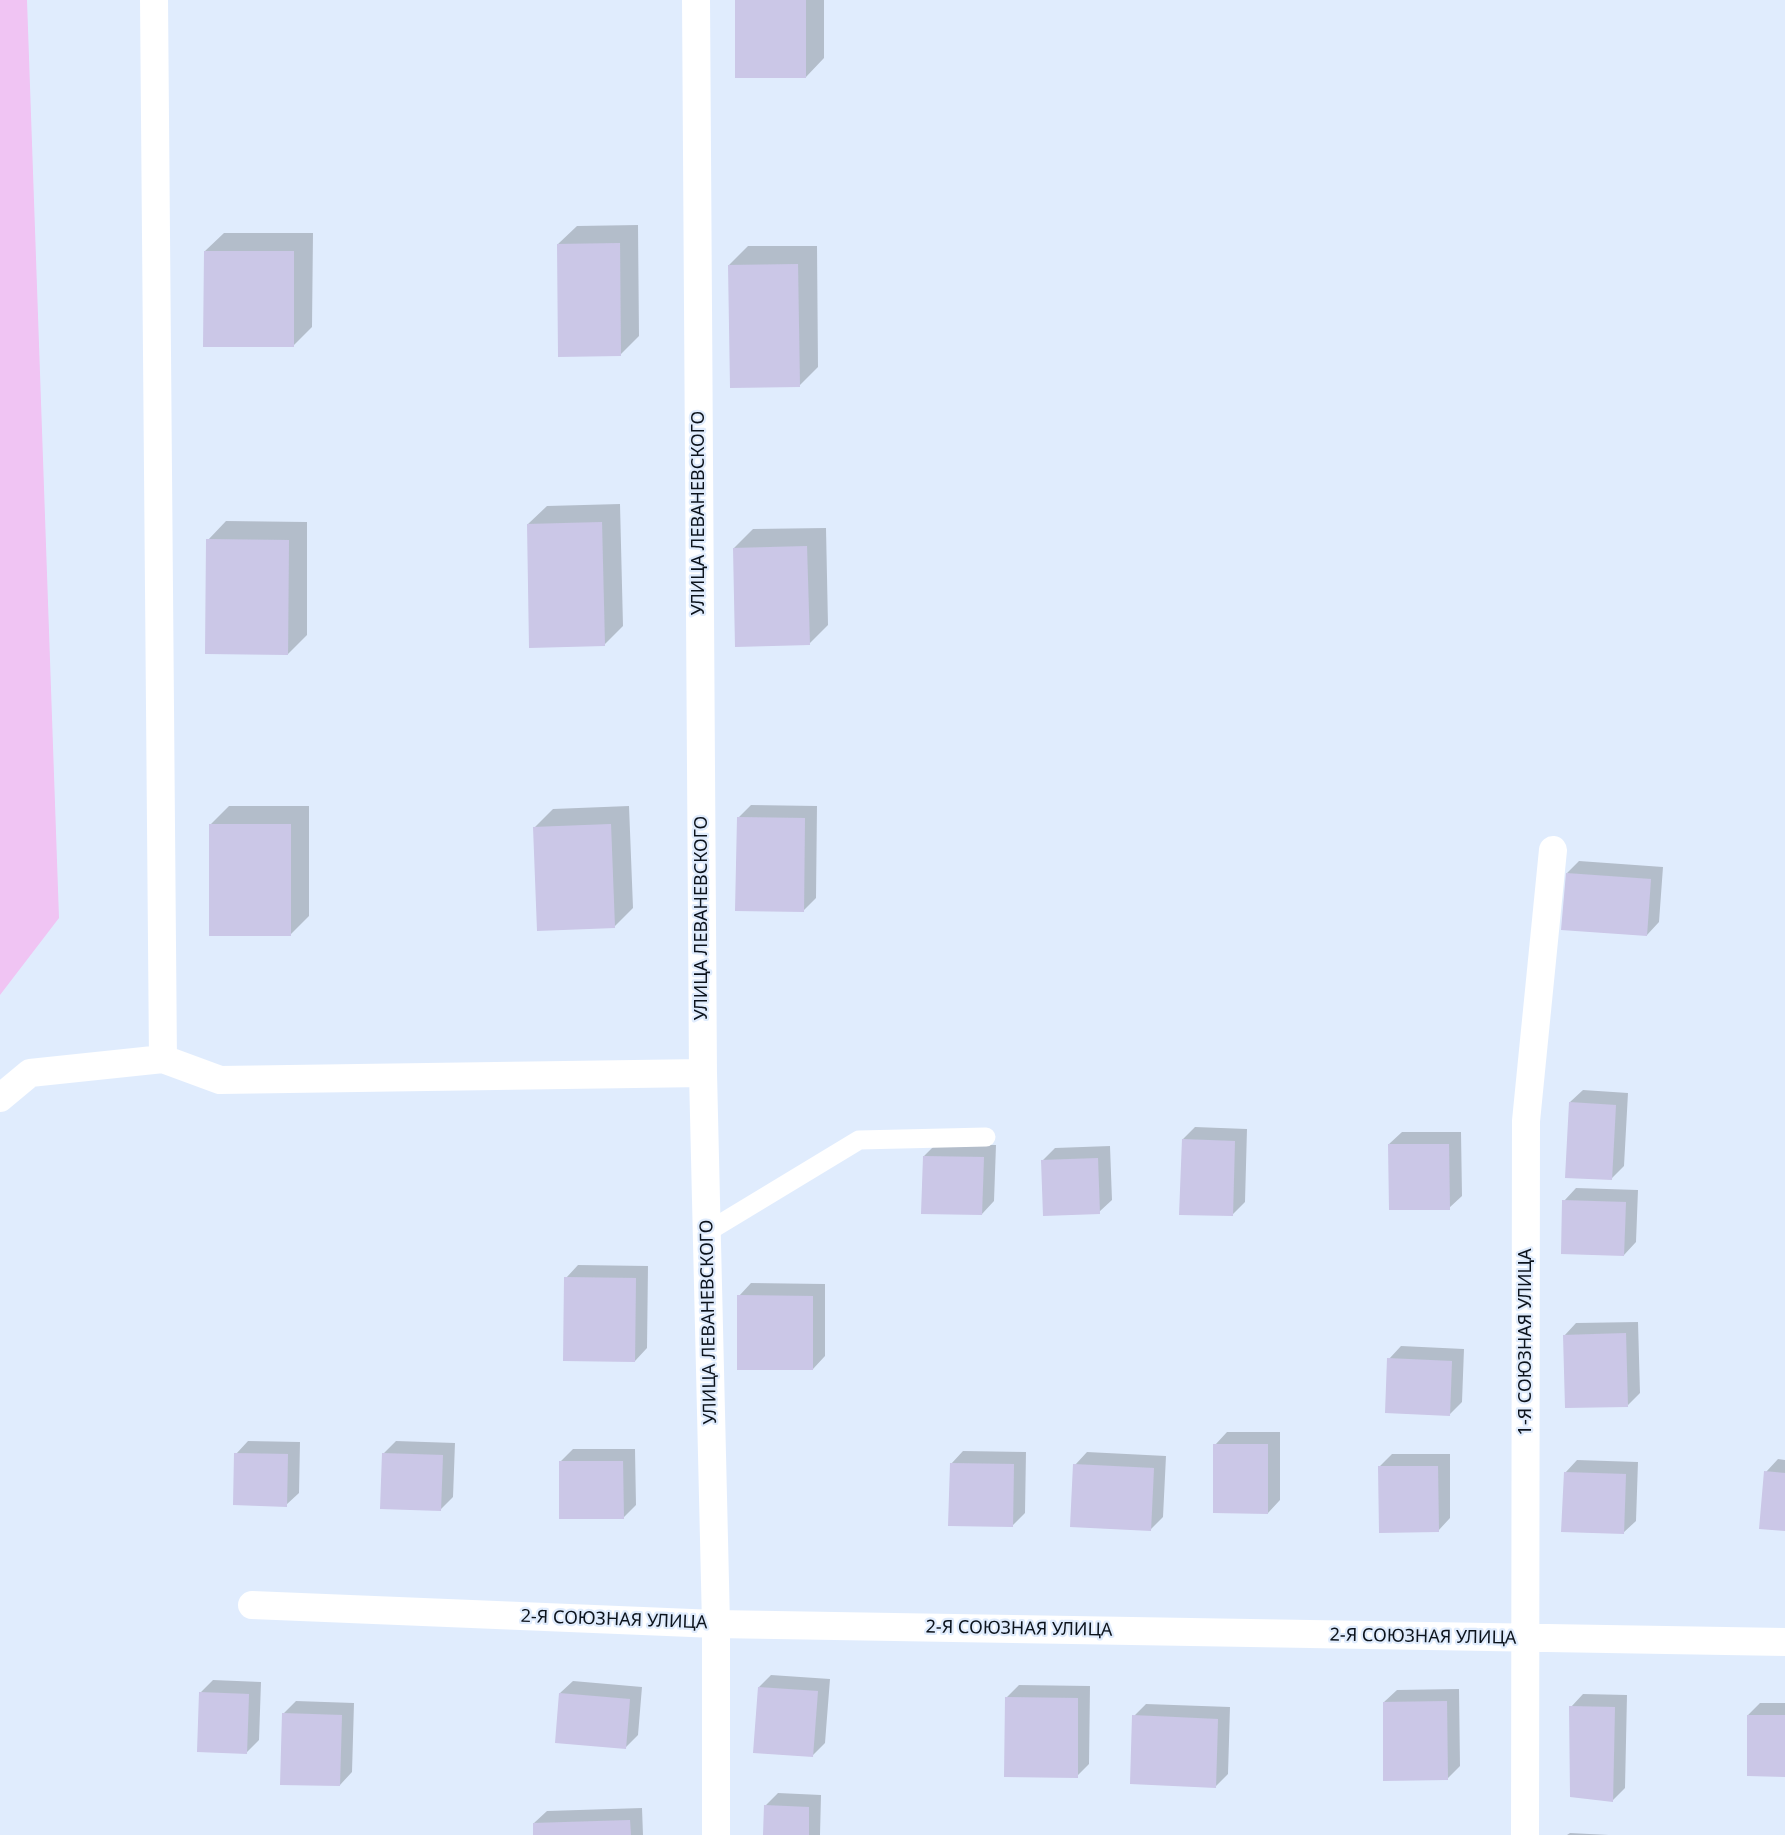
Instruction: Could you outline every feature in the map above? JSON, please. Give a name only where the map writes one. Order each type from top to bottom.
[{"type":"street","points":[[154,0],[162,1059]]},
{"type":"street","name":"УЛИЦА ЛЕВАНЕВСКОГО","points":[[696,0],[703,1073],[716,1624],[716,1835]]},
{"type":"street","name":"1-Я СОЮЗНАЯ УЛИЦА","points":[[1526,1835],[1526,1121],[1553,850]]},
{"type":"street","points":[[0,1098],[30,1073],[162,1059],[220,1080],[703,1073]]},
{"type":"street","name":"2-Я СОЮЗНАЯ УЛИЦА","points":[[252,1605],[716,1624],[1785,1642]]},
{"type":"lane","points":[[707,1232],[859,1140],[986,1137]]},
{"type":"shaded area","points":[[0,0],[27,0],[59,918],[0,995]]},
{"type":"building","points":[[735,0],[806,0],[806,78],[735,78]]},
{"type":"building","points":[[620,243],[621,356],[558,357],[557,244]]},
{"type":"building","points":[[204,251],[294,251],[294,347],[203,347]]},
{"type":"building","points":[[798,264],[800,387],[730,388],[728,265]]},
{"type":"building","points":[[602,522],[605,646],[529,648],[527,524]]},
{"type":"building","points":[[206,539],[289,540],[288,655],[205,654]]},
{"type":"building","points":[[807,546],[810,645],[735,647],[733,548]]},
{"type":"building","points":[[737,817],[805,818],[804,912],[735,911]]},
{"type":"building","points":[[209,824],[291,824],[291,936],[209,936]]},
{"type":"building","points":[[611,824],[615,928],[537,931],[533,827]]},
{"type":"building","points":[[1566,873],[1651,879],[1647,936],[1561,930]]},
{"type":"building","points":[[1569,1102],[1616,1105],[1612,1180],[1565,1178]]},
{"type":"building","points":[[1182,1139],[1235,1141],[1233,1216],[1179,1215]]},
{"type":"building","points":[[1388,1144],[1449,1144],[1450,1210],[1389,1210]]},
{"type":"building","points":[[923,1156],[984,1157],[982,1215],[921,1214]]},
{"type":"building","points":[[1098,1158],[1100,1214],[1043,1216],[1041,1160]]},
{"type":"building","points":[[1562,1200],[1626,1202],[1624,1256],[1561,1254]]},
{"type":"building","points":[[564,1277],[636,1278],[635,1362],[563,1361]]},
{"type":"building","points":[[737,1295],[813,1296],[813,1370],[737,1370]]},
{"type":"building","points":[[1626,1333],[1628,1407],[1565,1408],[1563,1335]]},
{"type":"building","points":[[1387,1358],[1452,1361],[1450,1416],[1385,1413]]},
{"type":"building","points":[[1213,1444],[1268,1444],[1268,1514],[1213,1513]]},
{"type":"building","points":[[234,1453],[288,1454],[287,1507],[233,1505]]},
{"type":"building","points":[[382,1453],[443,1455],[441,1511],[380,1509]]},
{"type":"building","points":[[559,1461],[623,1461],[624,1519],[559,1519]]},
{"type":"building","points":[[950,1463],[1014,1464],[1013,1527],[948,1526]]},
{"type":"building","points":[[1073,1464],[1154,1468],[1151,1531],[1070,1527]]},
{"type":"building","points":[[1378,1466],[1438,1466],[1439,1532],[1379,1533]]},
{"type":"building","points":[[1764,1471],[1785,1473],[1785,1531],[1759,1529]]},
{"type":"building","points":[[1564,1472],[1626,1474],[1624,1534],[1561,1532]]},
{"type":"building","points":[[758,1687],[818,1691],[813,1757],[753,1753]]},
{"type":"building","points":[[199,1692],[249,1694],[247,1754],[197,1752]]},
{"type":"building","points":[[559,1693],[630,1699],[626,1749],[555,1743]]},
{"type":"building","points":[[1005,1697],[1078,1698],[1078,1778],[1004,1777]]},
{"type":"building","points":[[1447,1701],[1448,1780],[1383,1781],[1383,1702]]},
{"type":"building","points":[[1569,1706],[1615,1707],[1613,1802],[1570,1797]]},
{"type":"building","points":[[282,1713],[342,1715],[340,1786],[280,1785]]},
{"type":"building","points":[[1132,1715],[1218,1719],[1216,1788],[1130,1784]]},
{"type":"building","points":[[1747,1715],[1785,1715],[1785,1777],[1747,1776]]},
{"type":"building","points":[[764,1805],[809,1807],[809,1835],[763,1835]]},
{"type":"building","points":[[630,1820],[631,1835],[533,1835],[533,1823]]}]
